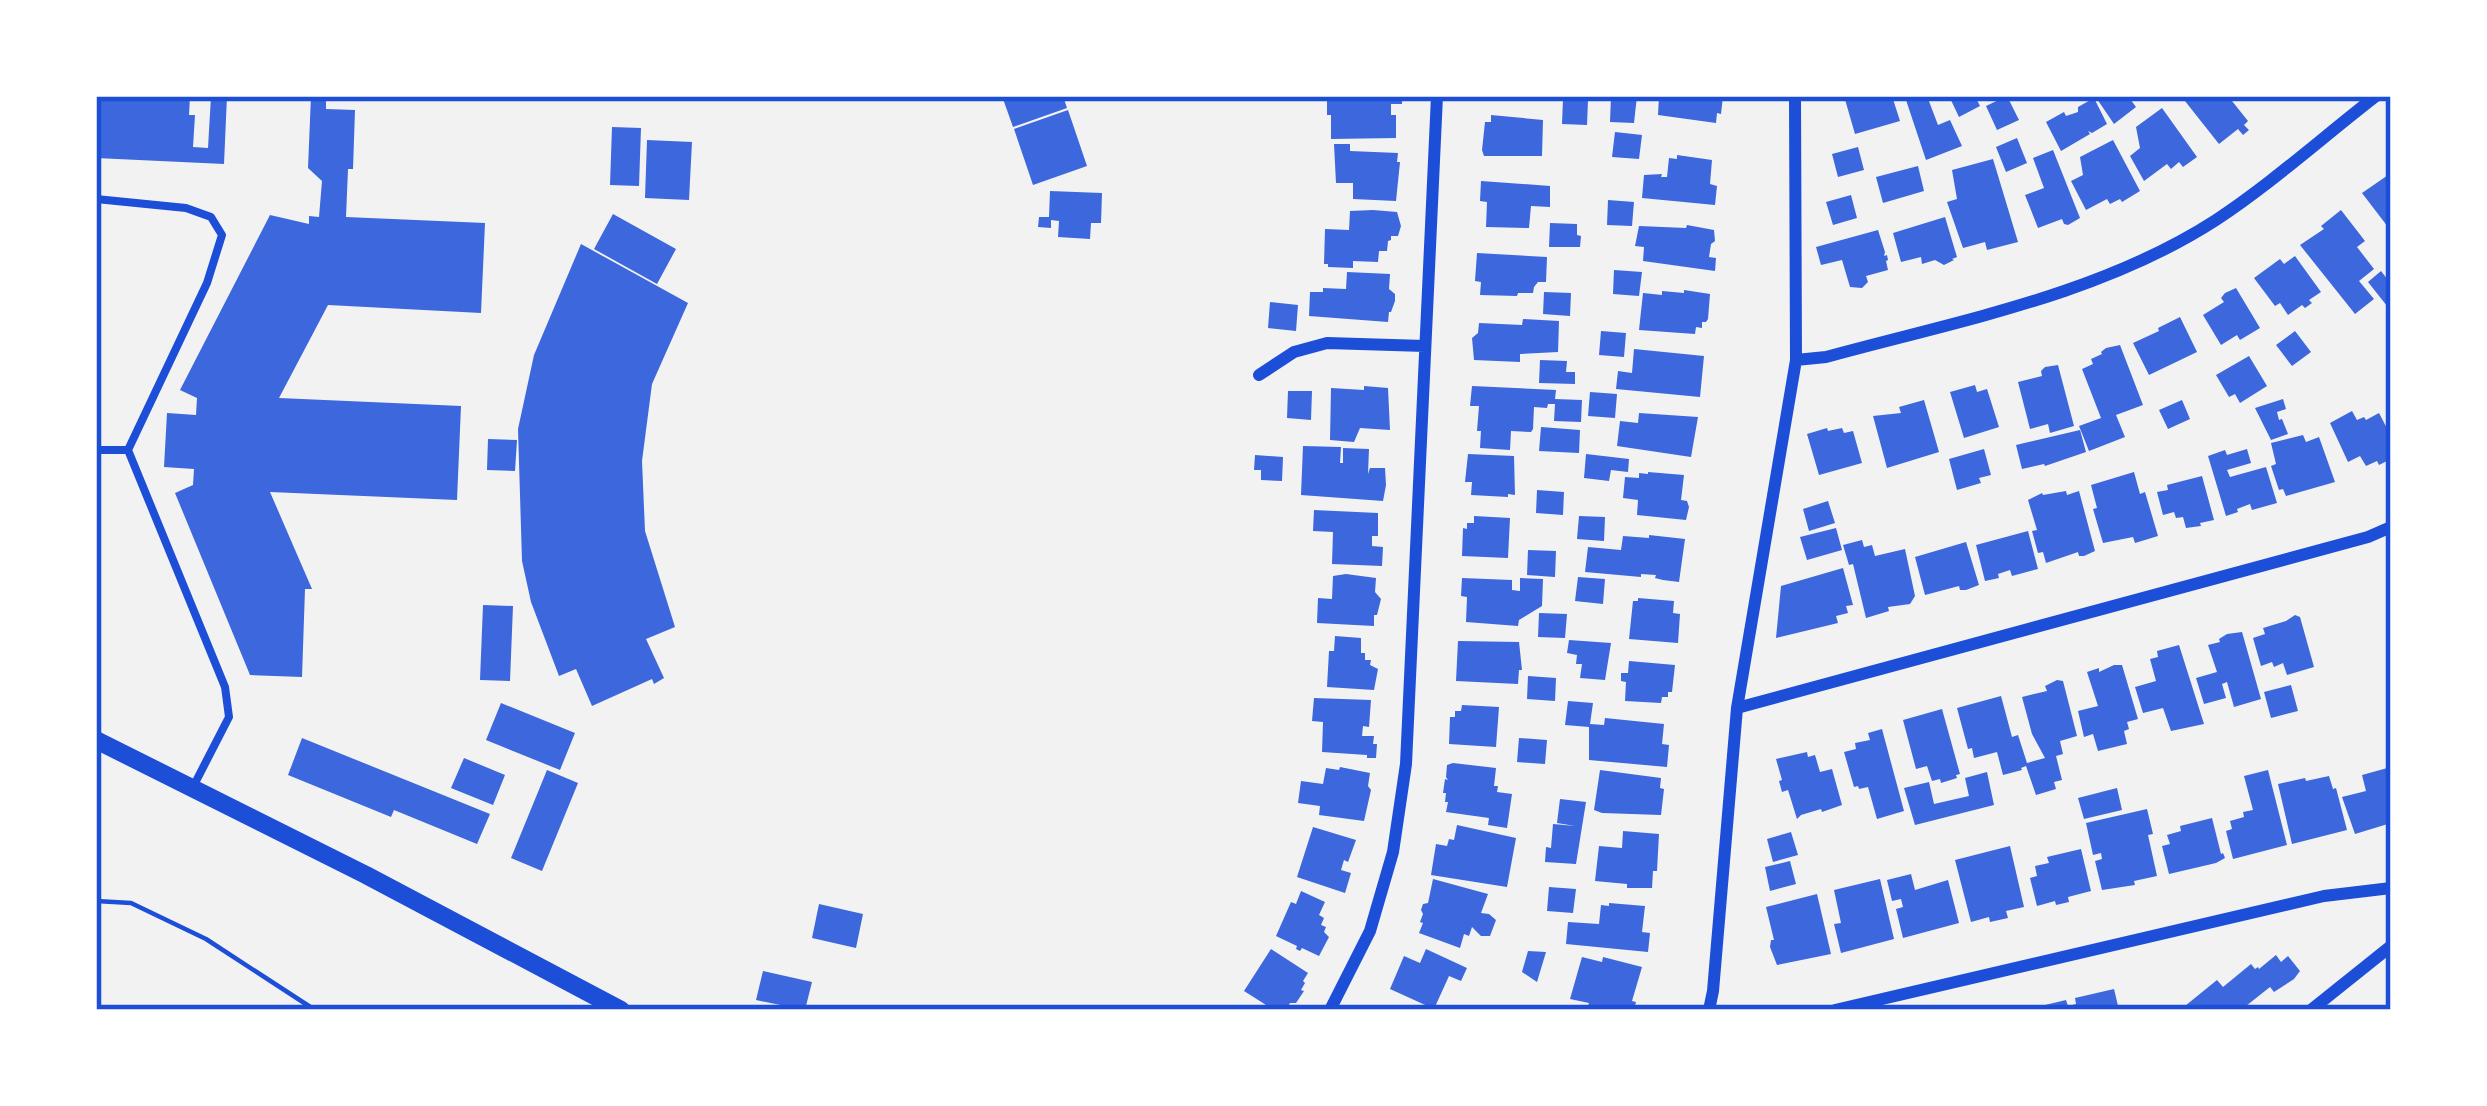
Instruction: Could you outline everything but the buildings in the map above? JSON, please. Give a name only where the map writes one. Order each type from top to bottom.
[{"type":"street","points":[[1330,1010],[1370,931],[1393,852],[1402,786],[1437,96]]},
{"type":"street","points":[[1708,1010],[1737,708],[1796,360],[1796,96]]},
{"type":"street","points":[[1796,360],[1826,357],[2021,304],[2104,275],[2215,220],[2376,96]]},
{"type":"street","points":[[1259,375],[1294,352],[1327,343],[1425,346]]},
{"type":"street","points":[[1737,708],[2391,527]]},
{"type":"street","points":[[96,740],[621,1010]]},
{"type":"street","points":[[1835,1010],[2324,896],[2391,888]]},
{"type":"street","points":[[2311,1010],[2391,946]]},
{"type":"lane","points":[[96,200],[186,208],[212,217],[222,235],[207,283],[128,450],[225,687],[230,717],[193,789]]},
{"type":"lane","points":[[96,450],[128,450]]},
{"type":"path","points":[[96,901],[131,903],[206,939],[315,1010]]}]
